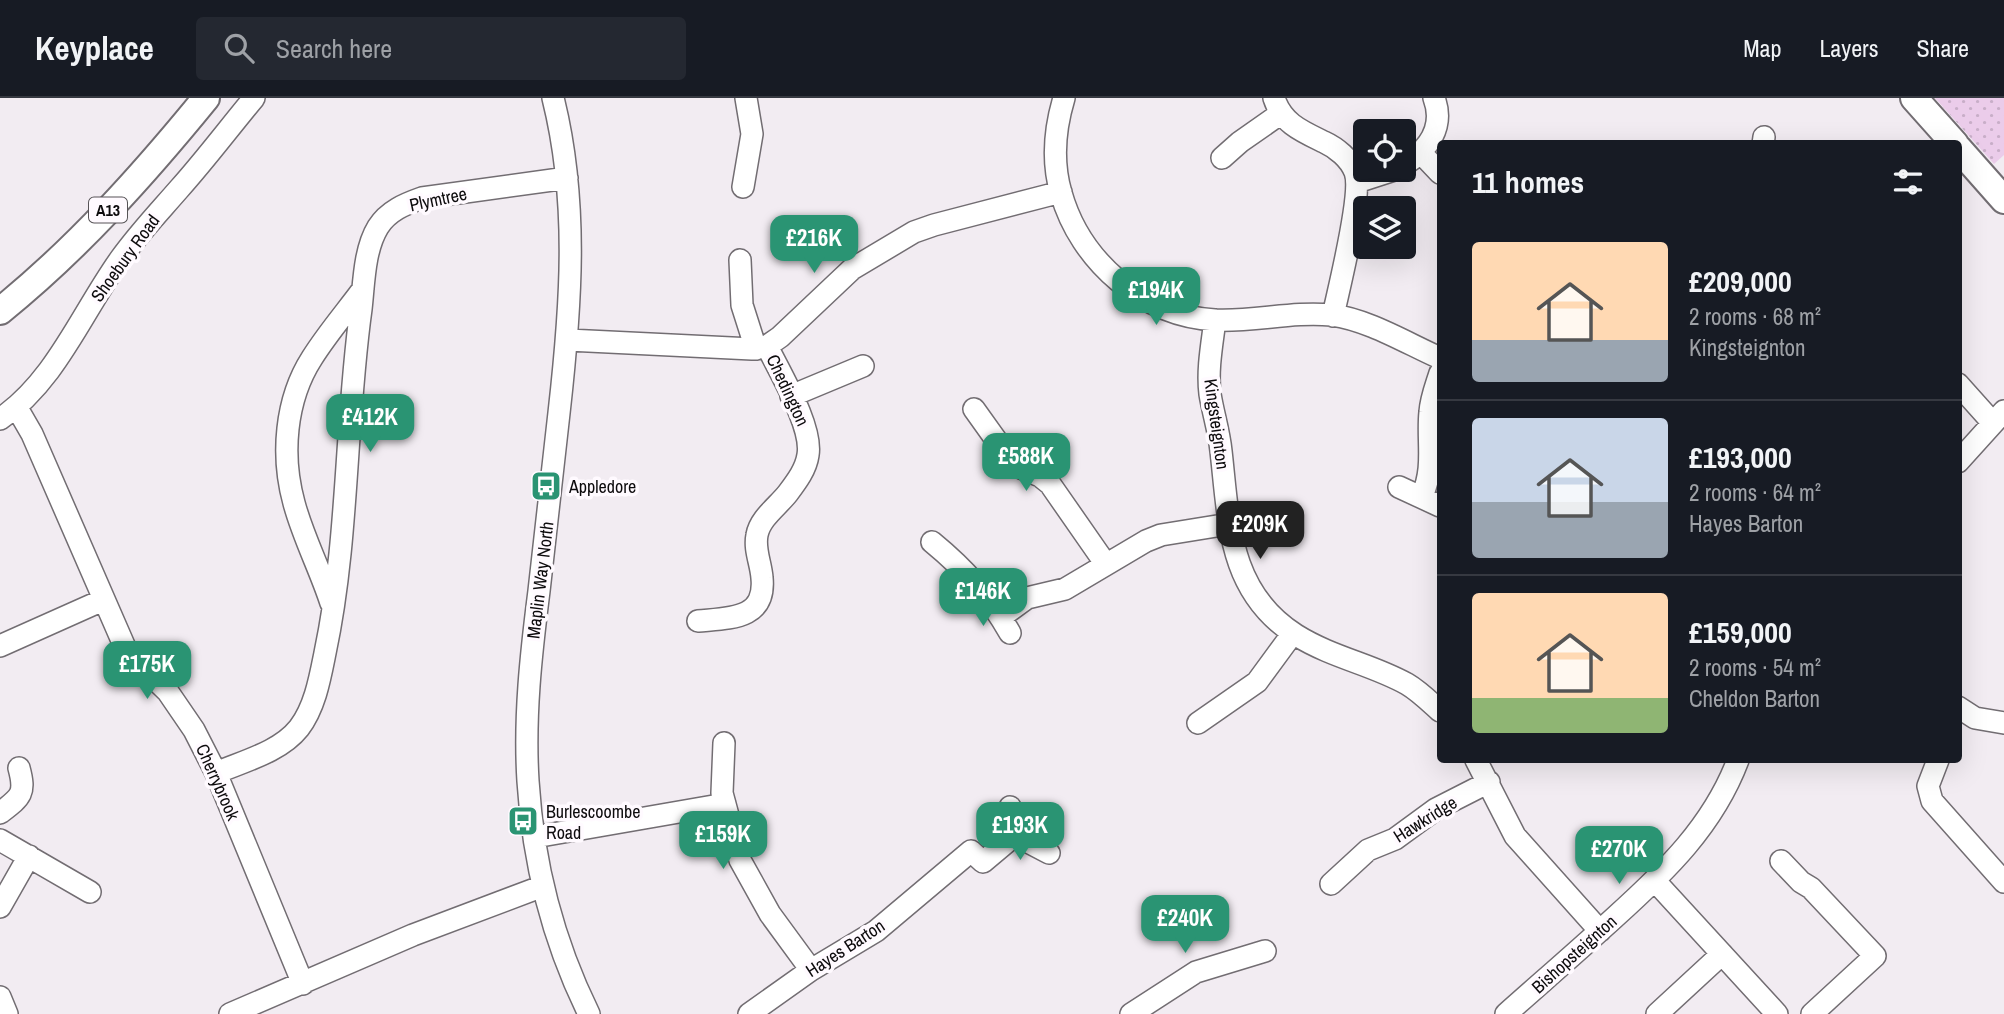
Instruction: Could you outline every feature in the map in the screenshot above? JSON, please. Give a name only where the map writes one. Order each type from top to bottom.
[{"type":"main road","name":"A13","points":[[0,311],[46,272],[93,226],[206,98]]},
{"type":"main road","points":[[1914,98],[1951,140]]},
{"type":"main road","points":[[1962,153],[2004,200]]},
{"type":"street","name":"Shoebury Road","points":[[8,413],[39,383],[59,356],[105,281],[147,224],[254,98]]},
{"type":"street","name":"Maplin Way North","points":[[553,98],[567,178],[572,264],[568,340],[531,661],[528,778],[543,886],[563,956],[589,1014]]},
{"type":"street","points":[[743,187],[751,134],[746,98]]},
{"type":"street","points":[[1063,98],[1056,130],[1060,192],[1079,236],[1104,268],[1119,282],[1156,304],[1185,314],[1215,320],[1288,314],[1333,316],[1364,324],[1437,357]]},
{"type":"street","points":[[1416,155],[1431,139],[1439,121],[1434,98]]},
{"type":"street","points":[[1223,159],[1234,135],[1277,106],[1296,128],[1342,153],[1353,170]]},
{"type":"street","points":[[1416,161],[1437,172]]},
{"type":"street","name":"Plymtree","points":[[216,773],[277,747],[301,726],[310,710],[334,611],[357,340],[372,240],[379,225],[389,214],[406,203],[422,198],[567,178]]},
{"type":"street","points":[[1333,316],[1357,194],[1357,182]]},
{"type":"street","points":[[568,340],[761,347],[780,337],[852,269],[914,232],[1060,192]]},
{"type":"street","name":"Chedington","points":[[698,621],[740,617],[752,609],[762,596],[762,578],[756,548],[757,534],[762,522],[802,474],[808,455],[809,434],[791,396],[761,347],[742,305],[740,260]]},
{"type":"street","name":"Plymtree","points":[[334,611],[293,501],[287,439],[293,401],[300,380],[312,359],[364,288]]},
{"type":"street","name":"Kingsteignton","points":[[1215,320],[1209,391],[1221,447],[1233,548],[1246,579],[1264,605],[1293,633],[1337,657],[1408,685],[1437,709]]},
{"type":"street","points":[[333,330],[357,340]]},
{"type":"street","points":[[791,396],[863,366]]},
{"type":"street","points":[[1399,487],[1431,501],[1431,400],[1437,382]]},
{"type":"street","points":[[1962,386],[1998,416],[1962,457]]},
{"type":"street","points":[[974,408],[1014,465],[1040,476],[1050,484],[1105,564]]},
{"type":"street","name":"Cherrybrook","points":[[8,413],[32,434],[127,652],[168,692],[194,730],[216,773],[303,984]]},
{"type":"street","points":[[932,542],[967,572],[1001,617],[1027,598],[1065,589],[1146,541],[1161,535],[1229,524]]},
{"type":"street","points":[[317,561],[340,556]]},
{"type":"street","points":[[0,646],[103,600]]},
{"type":"street","points":[[1198,723],[1256,682],[1293,633]]},
{"type":"street","points":[[1962,714],[2004,723]]},
{"type":"street","points":[[724,743],[722,793],[740,860],[770,914],[811,970]]},
{"type":"street","points":[[1478,763],[1515,836],[1600,931]]},
{"type":"street","name":"Bishopsteignton","points":[[1506,1014],[1655,881],[1699,833],[1729,784],[1737,763]]},
{"type":"street","points":[[1937,763],[1928,786],[1933,801],[2004,882]]},
{"type":"street","points":[[0,813],[22,793],[19,768]]},
{"type":"street","name":"Hawkridge","points":[[1331,884],[1368,850],[1395,839],[1436,808],[1489,782]]},
{"type":"street","points":[[535,837],[725,804]]},
{"type":"street","points":[[1010,807],[1017,820],[1011,833],[1048,853]]},
{"type":"street","name":"Hayes Barton","points":[[749,1014],[811,970],[876,931],[971,850],[983,862],[1008,841],[1011,833]]},
{"type":"street","points":[[0,840],[90,892]]},
{"type":"street","points":[[0,907],[29,856]]},
{"type":"street","points":[[1781,861],[1801,882],[1811,888],[1875,956],[1812,1014]]},
{"type":"street","points":[[1655,881],[1777,1014]]},
{"type":"street","points":[[230,1014],[413,935],[543,886]]},
{"type":"street","points":[[1131,1014],[1196,972],[1265,951]]},
{"type":"street","points":[[1657,1014],[1722,954]]},
{"type":"street","points":[[0,997],[7,1014]]},
{"type":"shaded area","points":[[1935,98],[2004,98],[2004,155],[1994,164]]},
{"type":"place","name":"Appledore","points":[[546,486]]},
{"type":"place","name":"Burlescoombe Road","points":[[523,821]]}]
